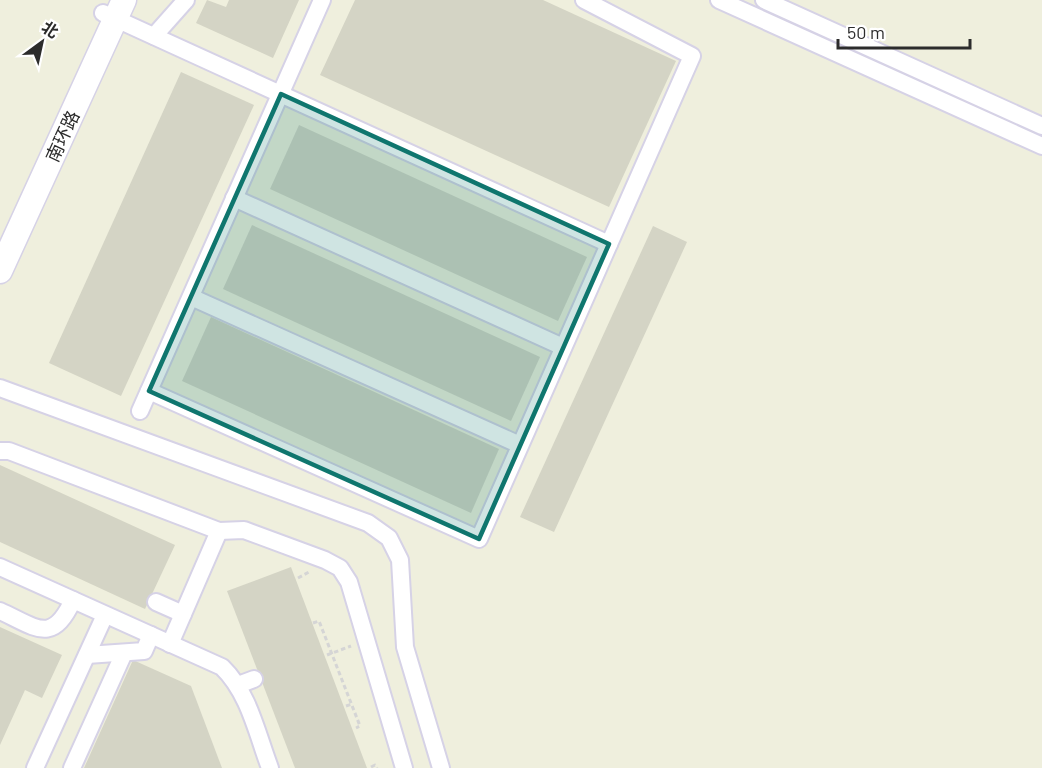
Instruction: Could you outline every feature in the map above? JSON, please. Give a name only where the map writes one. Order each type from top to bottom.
[{"type":"main road","name":"南环路","points":[[0,237],[113,8]]},
{"type":"main road","name":"南环路","points":[[0,271],[113,8]]},
{"type":"street","points":[[154,36],[186,0]]},
{"type":"street","points":[[140,411],[322,0]]},
{"type":"street","points":[[149,391],[479,539],[692,56],[584,0]]},
{"type":"street","points":[[719,0],[1042,146]]},
{"type":"street","points":[[764,0],[1042,126]]},
{"type":"street","points":[[113,8],[154,36],[609,244]]},
{"type":"street","points":[[234,198],[563,347]]},
{"type":"street","points":[[191,297],[520,445]]},
{"type":"street","points":[[0,388],[368,523],[389,538],[400,560],[405,647],[441,768]]},
{"type":"street","points":[[0,450],[9,451],[219,531],[244,530],[325,560],[340,568],[349,582],[404,768]]},
{"type":"street","points":[[170,644],[219,531]]},
{"type":"street","points":[[0,567],[222,667],[237,685],[270,768]]},
{"type":"street","points":[[0,611],[44,630],[56,628],[64,619],[73,600]]},
{"type":"street","points":[[156,602],[183,614]]},
{"type":"street","points":[[38,767],[105,615]]},
{"type":"street","points":[[87,655],[144,651],[151,635]]},
{"type":"street","points":[[72,768],[124,652]]},
{"type":"street","points":[[237,685],[254,679]]},
{"type":"path","points":[[314,623],[319,621],[326,638],[360,726],[356,728]]},
{"type":"path","points":[[321,640],[326,638]]},
{"type":"path","points":[[327,655],[366,640]]},
{"type":"path","points":[[338,684],[343,681]]},
{"type":"path","points":[[346,706],[352,704]]},
{"type":"path","points":[[371,766],[375,765],[377,768]]},
{"type":"highlighted area","points":[[281,94],[609,244],[479,539],[149,391]]},
{"type":"building","points":[[207,0],[226,7],[229,0],[299,0],[273,58],[196,23]]},
{"type":"building","points":[[355,0],[543,0],[676,61],[609,207],[320,75]]},
{"type":"building","points":[[181,72],[254,105],[121,396],[49,363]]},
{"type":"building","points":[[299,125],[587,257],[558,321],[270,189]]},
{"type":"building","points":[[252,225],[540,357],[511,421],[223,289]]},
{"type":"building","points":[[653,226],[687,242],[554,532],[520,517]]},
{"type":"building","points":[[211,317],[499,449],[471,513],[182,381]]},
{"type":"building","points":[[0,465],[175,545],[145,609],[0,542]]},
{"type":"building","points":[[291,567],[367,768],[295,768],[227,591]]},
{"type":"building","points":[[0,627],[62,655],[42,698],[25,690],[0,745]]},
{"type":"building","points":[[133,660],[191,686],[222,768],[84,768]]}]
